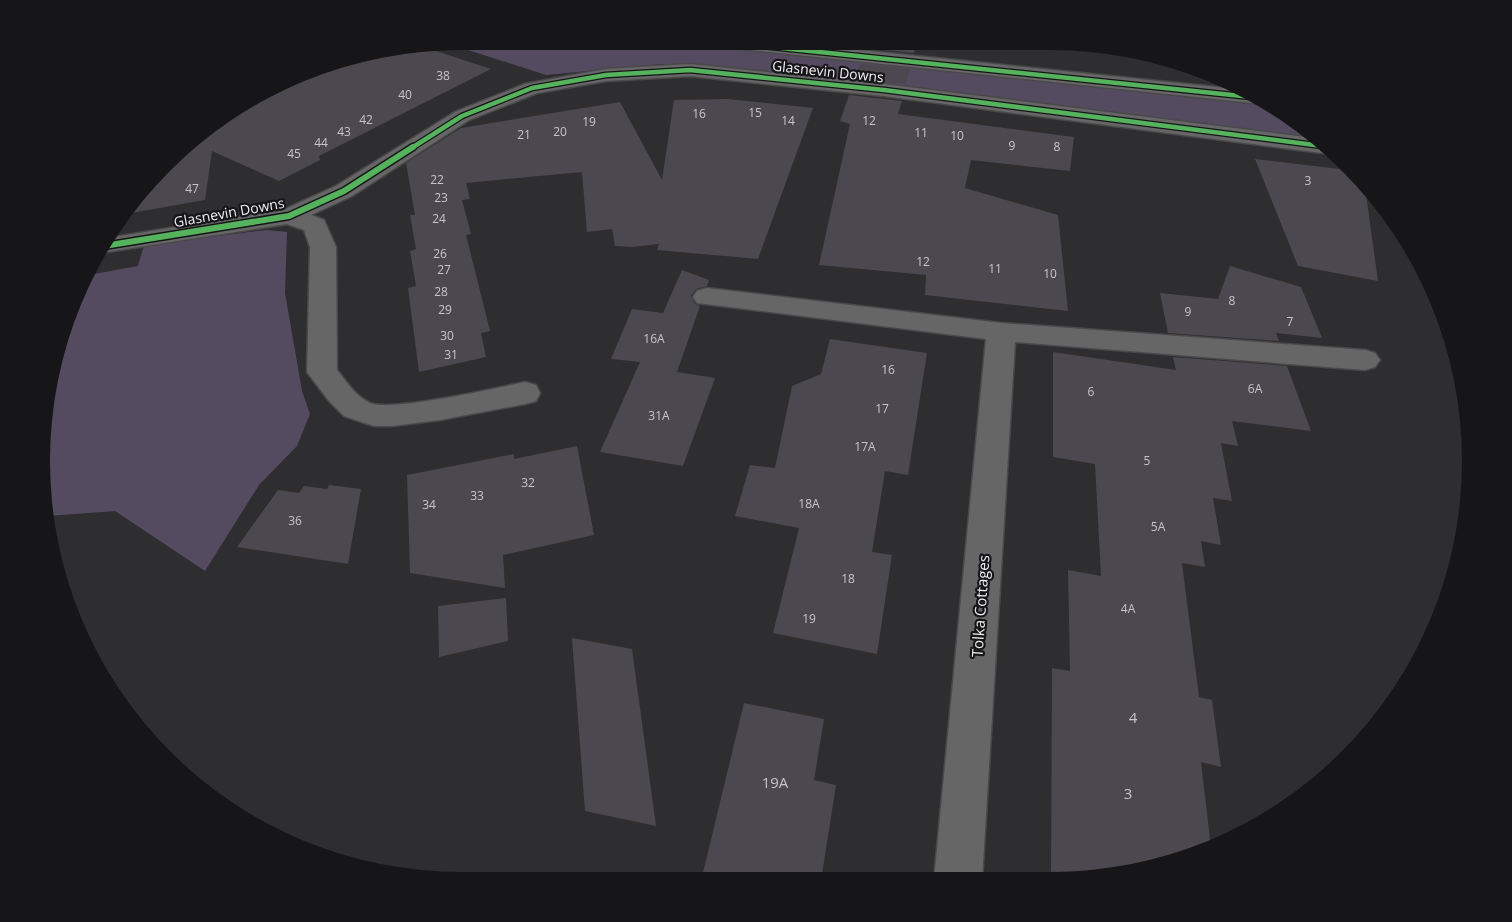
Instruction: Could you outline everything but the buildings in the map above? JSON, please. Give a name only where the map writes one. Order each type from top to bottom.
[{"type":"street","points":[[800,50],[1240,96]]},
{"type":"street","name":"Glasnevin Downs","points":[[111,245],[289,216],[344,191],[462,116],[532,88],[606,75],[690,70],[884,90],[1314,145]]},
{"type":"street","name":"Glasnevin Downs","points":[[289,216],[315,225],[323,247],[322,372],[340,394],[362,413],[404,415],[525,393]]},
{"type":"street","points":[[706,297],[1001,332],[1365,360]]},
{"type":"street","name":"Tolka Cottages","points":[[959,872],[1001,332]]},
{"type":"shaded area","points":[[468,50],[752,50],[1256,105],[1303,136],[884,83],[707,65],[661,64],[546,75]]},
{"type":"shaded area","points":[[267,230],[287,232],[285,293],[302,391],[310,414],[297,446],[259,485],[205,571],[115,511],[53,516],[50,488],[50,434],[57,381],[71,329],[95,274],[138,266],[144,245]]},
{"type":"cycle path","points":[[800,50],[1240,96]]},
{"type":"cycle path","points":[[111,245],[289,216],[344,191],[462,116],[532,88],[606,75],[690,70],[884,90],[1314,145]]}]
